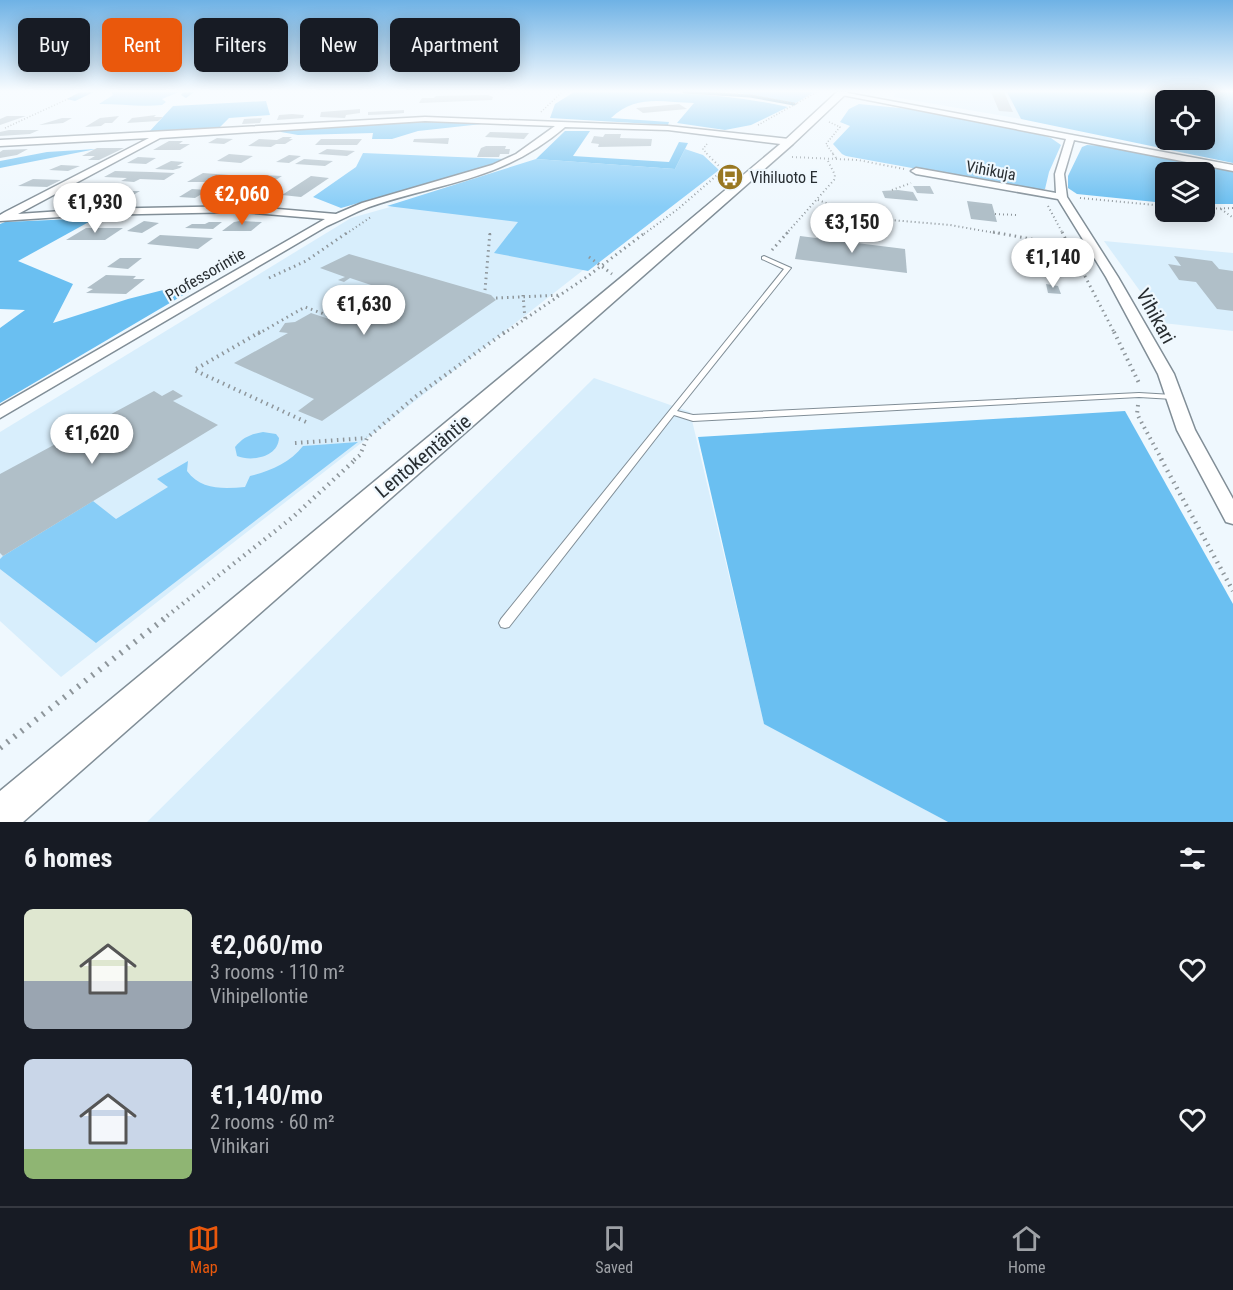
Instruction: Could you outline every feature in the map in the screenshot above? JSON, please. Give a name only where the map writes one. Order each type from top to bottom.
[{"type":"main road","name":"Lentokentäntie","points":[[0,816],[630,279],[790,149],[798,130]]},
{"type":"street","points":[[0,143],[219,130]]},
{"type":"street","name":"Professorintie","points":[[0,413],[323,224],[365,205],[494,169],[524,156],[555,130]]},
{"type":"street","points":[[690,130],[723,134],[790,149]]},
{"type":"street","points":[[1040,130],[1233,168]]},
{"type":"street","points":[[1,218],[162,134]]},
{"type":"street","points":[[1062,196],[1058,188],[1059,176],[1071,136]]},
{"type":"street","name":"Vihikuja","points":[[917,176],[1062,196]]},
{"type":"street","name":"Vihikari","points":[[1062,196],[1112,277],[1166,374],[1186,430],[1233,517]]},
{"type":"street","points":[[1,218],[91,212],[220,209],[338,217]]},
{"type":"lane","points":[[505,623],[788,268],[764,258]]},
{"type":"lane","points":[[672,412],[693,418],[1139,395],[1173,397]]},
{"type":"path","points":[[0,748],[293,517],[360,454],[367,438],[464,360],[601,267],[678,209],[723,170],[703,149],[730,130]]},
{"type":"path","points":[[836,159],[826,144],[837,130]]},
{"type":"path","points":[[790,149],[827,159],[865,161],[917,176]]},
{"type":"path","points":[[764,258],[834,180],[835,176],[827,159]]},
{"type":"path","points":[[892,190],[917,176]]},
{"type":"path","points":[[1062,196],[1155,205]]},
{"type":"path","points":[[818,200],[867,218],[957,226],[1070,246]]},
{"type":"path","points":[[1215,208],[1233,208]]},
{"type":"path","points":[[1221,208],[1232,217]]},
{"type":"path","points":[[995,214],[1016,215]]},
{"type":"path","points":[[269,278],[306,261],[371,217]]},
{"type":"path","points":[[485,290],[490,231]]},
{"type":"path","points":[[589,257],[607,273],[630,279]]},
{"type":"path","points":[[523,295],[525,319]]},
{"type":"path","points":[[496,298],[561,295]]},
{"type":"path","points":[[306,422],[194,370],[305,307],[335,318]]},
{"type":"path","points":[[295,443],[367,438]]},
{"type":"shaded area","points":[[150,130],[185,130],[148,133]]},
{"type":"shaded area","points":[[280,130],[424,130],[392,139],[372,139],[373,133],[298,135]]},
{"type":"shaded area","points":[[846,130],[1020,130],[1051,138],[1061,145],[1049,172],[1045,189],[1039,191],[846,156],[833,144]]},
{"type":"shaded area","points":[[1076,130],[1155,130],[1155,147]]},
{"type":"shaded area","points":[[1215,130],[1233,130],[1233,163],[1170,150],[1215,150]]},
{"type":"shaded area","points":[[565,131],[590,131],[573,156],[669,162],[679,142],[688,143],[675,169],[536,159]]},
{"type":"shaded area","points":[[1105,146],[1187,162],[1155,162],[1155,202],[1077,194],[1068,188],[1068,176],[1082,147]]},
{"type":"shaded area","points":[[96,149],[0,168],[0,161],[47,152]]},
{"type":"shaded area","points":[[685,149],[703,155],[719,170],[588,271],[494,253],[518,222],[387,206],[536,159],[675,169]]},
{"type":"shaded area","points":[[363,153],[505,159],[492,165],[341,208],[313,197],[356,167]]},
{"type":"shaded area","points":[[1215,167],[1233,171],[1233,204],[1215,204]]},
{"type":"shaded area","points":[[422,198],[537,205],[591,264],[61,677],[0,621],[0,432],[351,218]]},
{"type":"shaded area","points":[[96,218],[18,261],[73,284],[53,323],[128,299],[214,277],[0,403],[0,328],[25,310],[0,309],[0,224]]},
{"type":"shaded area","points":[[1104,241],[1233,253],[1233,331],[1163,323]]},
{"type":"shaded area","points":[[594,378],[690,412],[764,723],[948,822],[147,822]]},
{"type":"shaded area","points":[[1125,411],[1233,604],[1233,822],[948,822],[764,724],[698,437]]},
{"type":"shaded area","points":[[263,432],[276,434],[279,438],[274,450],[257,458],[237,456],[235,447],[241,441]]},
{"type":"shaded area","points":[[358,442],[96,643],[0,569],[0,559],[3,556],[93,501],[116,519],[168,487],[157,479],[188,461],[187,471],[199,482],[221,488],[245,487],[250,476],[279,466],[303,446]]},
{"type":"building","points":[[38,130],[30,134],[0,136],[0,132]]},
{"type":"building","points":[[490,132],[529,133],[524,139],[485,137]]},
{"type":"building","points":[[605,134],[621,134],[620,138],[652,139],[651,146],[598,147],[599,144],[591,143],[594,136],[603,137]]},
{"type":"building","points":[[283,137],[293,139],[285,144],[276,144],[271,147],[248,146],[259,139],[277,140]]},
{"type":"building","points":[[217,138],[233,139],[224,144],[208,143]]},
{"type":"building","points":[[449,138],[448,144],[413,142],[414,139]]},
{"type":"building","points":[[321,139],[362,139],[357,145],[315,145]]},
{"type":"building","points":[[169,141],[183,141],[179,144],[190,144],[180,150],[153,150]]},
{"type":"building","points":[[506,146],[505,149],[510,149],[509,154],[500,154],[499,157],[477,157],[481,148]]},
{"type":"building","points":[[97,148],[124,148],[99,160],[88,160],[95,156],[82,156]]},
{"type":"building","points":[[28,149],[17,155],[0,158],[0,152],[3,150]]},
{"type":"building","points":[[327,149],[355,151],[347,156],[318,154]]},
{"type":"building","points":[[229,154],[253,156],[241,163],[217,161]]},
{"type":"building","points":[[289,155],[301,156],[289,163],[276,162]]},
{"type":"building","points":[[138,157],[156,158],[146,164],[127,163]]},
{"type":"building","points":[[304,159],[333,161],[325,166],[295,164]]},
{"type":"building","points":[[171,161],[184,162],[177,166],[182,166],[180,168],[173,170],[155,169]]},
{"type":"building","points":[[61,165],[80,166],[68,171],[49,170]]},
{"type":"building","points":[[115,171],[175,173],[164,180],[140,179],[134,182],[121,181],[127,178],[104,177]]},
{"type":"building","points":[[203,173],[229,175],[218,182],[187,182]]},
{"type":"building","points":[[263,175],[282,176],[252,195],[232,193]]},
{"type":"building","points":[[311,176],[329,178],[301,197],[282,195]]},
{"type":"building","points":[[33,179],[61,180],[47,187],[18,186]]},
{"type":"building","points":[[913,186],[930,186],[934,194],[917,193]]},
{"type":"building","points":[[192,189],[208,190],[195,198],[179,197]]},
{"type":"building","points":[[126,191],[140,191],[128,198],[114,198]]},
{"type":"building","points":[[882,191],[913,192],[918,201],[885,198]]},
{"type":"building","points":[[95,192],[111,194],[99,201],[76,200]]},
{"type":"building","points":[[967,201],[992,204],[997,222],[971,219]]},
{"type":"building","points":[[144,221],[159,223],[142,233],[127,231]]},
{"type":"building","points":[[222,222],[213,229],[185,228],[192,224]]},
{"type":"building","points":[[234,222],[262,222],[251,231],[222,231]]},
{"type":"building","points":[[86,228],[123,228],[105,240],[66,240]]},
{"type":"building","points":[[160,235],[213,238],[198,249],[147,244]]},
{"type":"building","points":[[800,236],[905,249],[907,273],[795,259]]},
{"type":"building","points":[[349,254],[491,295],[496,300],[322,421],[298,411],[314,399],[234,363],[288,333],[279,332],[285,323],[295,322],[311,313],[335,321],[348,313],[357,316],[395,293],[350,278],[344,282],[338,280],[345,277],[320,268]]},
{"type":"building","points":[[1174,256],[1212,261],[1219,269],[1233,271],[1233,311],[1217,309],[1196,282],[1179,280],[1168,264],[1181,266]]},
{"type":"building","points":[[120,258],[142,258],[128,269],[107,267]]},
{"type":"building","points":[[106,275],[136,276],[133,279],[145,279],[126,294],[86,293],[93,289],[87,288]]},
{"type":"building","points":[[1046,284],[1058,286],[1061,294],[1048,293]]},
{"type":"building","points":[[173,390],[183,396],[173,401],[218,425],[3,556],[0,553],[0,474],[154,391],[162,396]]},
{"type":"place","name":"Vihiluoto E","points":[[730,177]]}]
